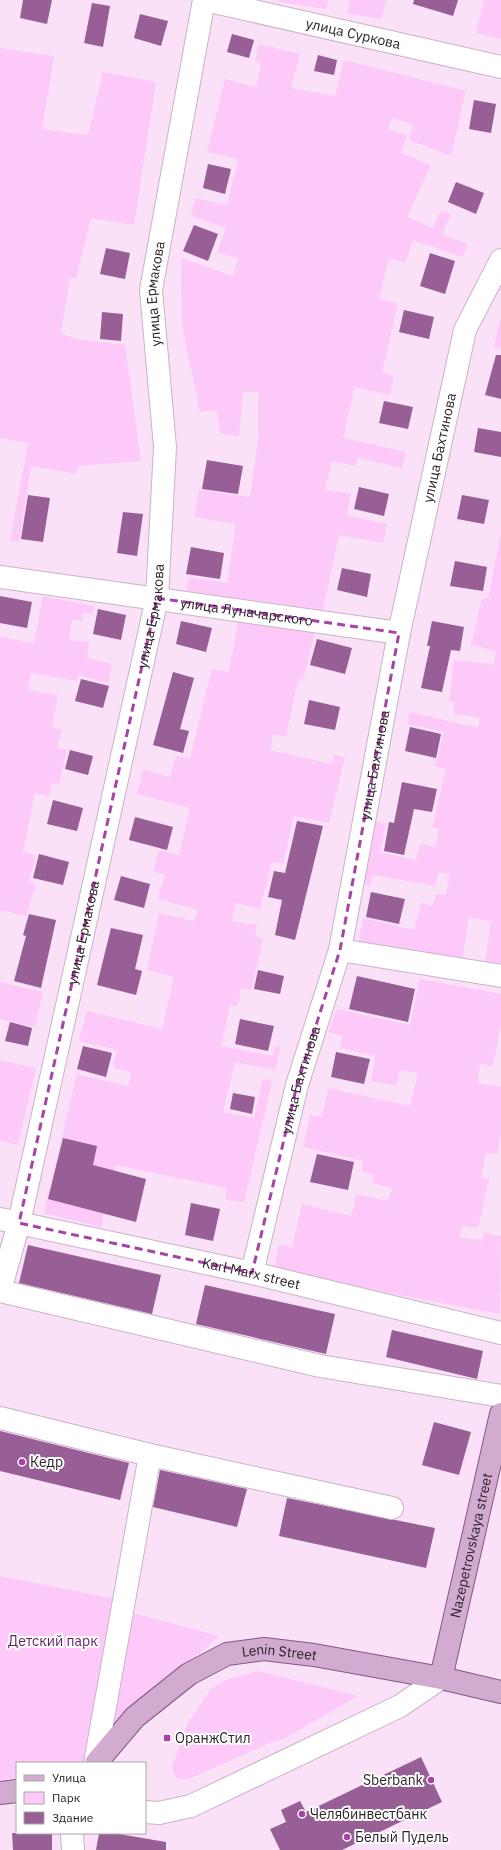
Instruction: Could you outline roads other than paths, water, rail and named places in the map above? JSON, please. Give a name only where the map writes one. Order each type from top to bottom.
[{"type":"main road","name":"Nazepetrovskaya street","points":[[441,1678],[496,1463],[501,1414]]},
{"type":"main road","name":"Lenin Street","points":[[96,1762],[135,1717],[189,1674],[227,1654],[271,1649],[314,1655],[441,1678],[501,1692]]},
{"type":"main road","points":[[0,1793],[16,1791]]},
{"type":"street","name":"улица Суркова","points":[[204,0],[501,67]]},
{"type":"street","name":"улица Ермакова","points":[[0,1290],[9,1221],[157,598],[165,447],[151,290],[204,0]]},
{"type":"street","name":"улица Бахтинова","points":[[252,1273],[296,1086],[340,950],[398,633],[465,330],[501,260]]},
{"type":"street","name":"улица Луначарского","points":[[0,577],[398,633]]},
{"type":"street","points":[[340,950],[501,976]]},
{"type":"street","name":"Karl Marx street","points":[[9,1221],[252,1273],[501,1333]]},
{"type":"street","points":[[0,1290],[320,1366],[501,1396]]},
{"type":"street","points":[[0,1418],[150,1455],[392,1508]]},
{"type":"street","points":[[95,1762],[150,1455]]},
{"type":"street","points":[[146,1812],[159,1813],[191,1806],[400,1706],[441,1678]]},
{"type":"street","points":[[72,1834],[73,1850]]},
{"type":"place","name":"Кедр","points":[[22,1462]]},
{"type":"place","name":"ОранжСтил","points":[[167,1738]]},
{"type":"place","name":"Sberbank","points":[[431,1780]]},
{"type":"place","name":"Челябинвестбанк","points":[[302,1814]]},
{"type":"place","name":"Белый Пудель","points":[[347,1837]]},
{"type":"park label","name":"Детский парк","points":[[53,1641]]}]
